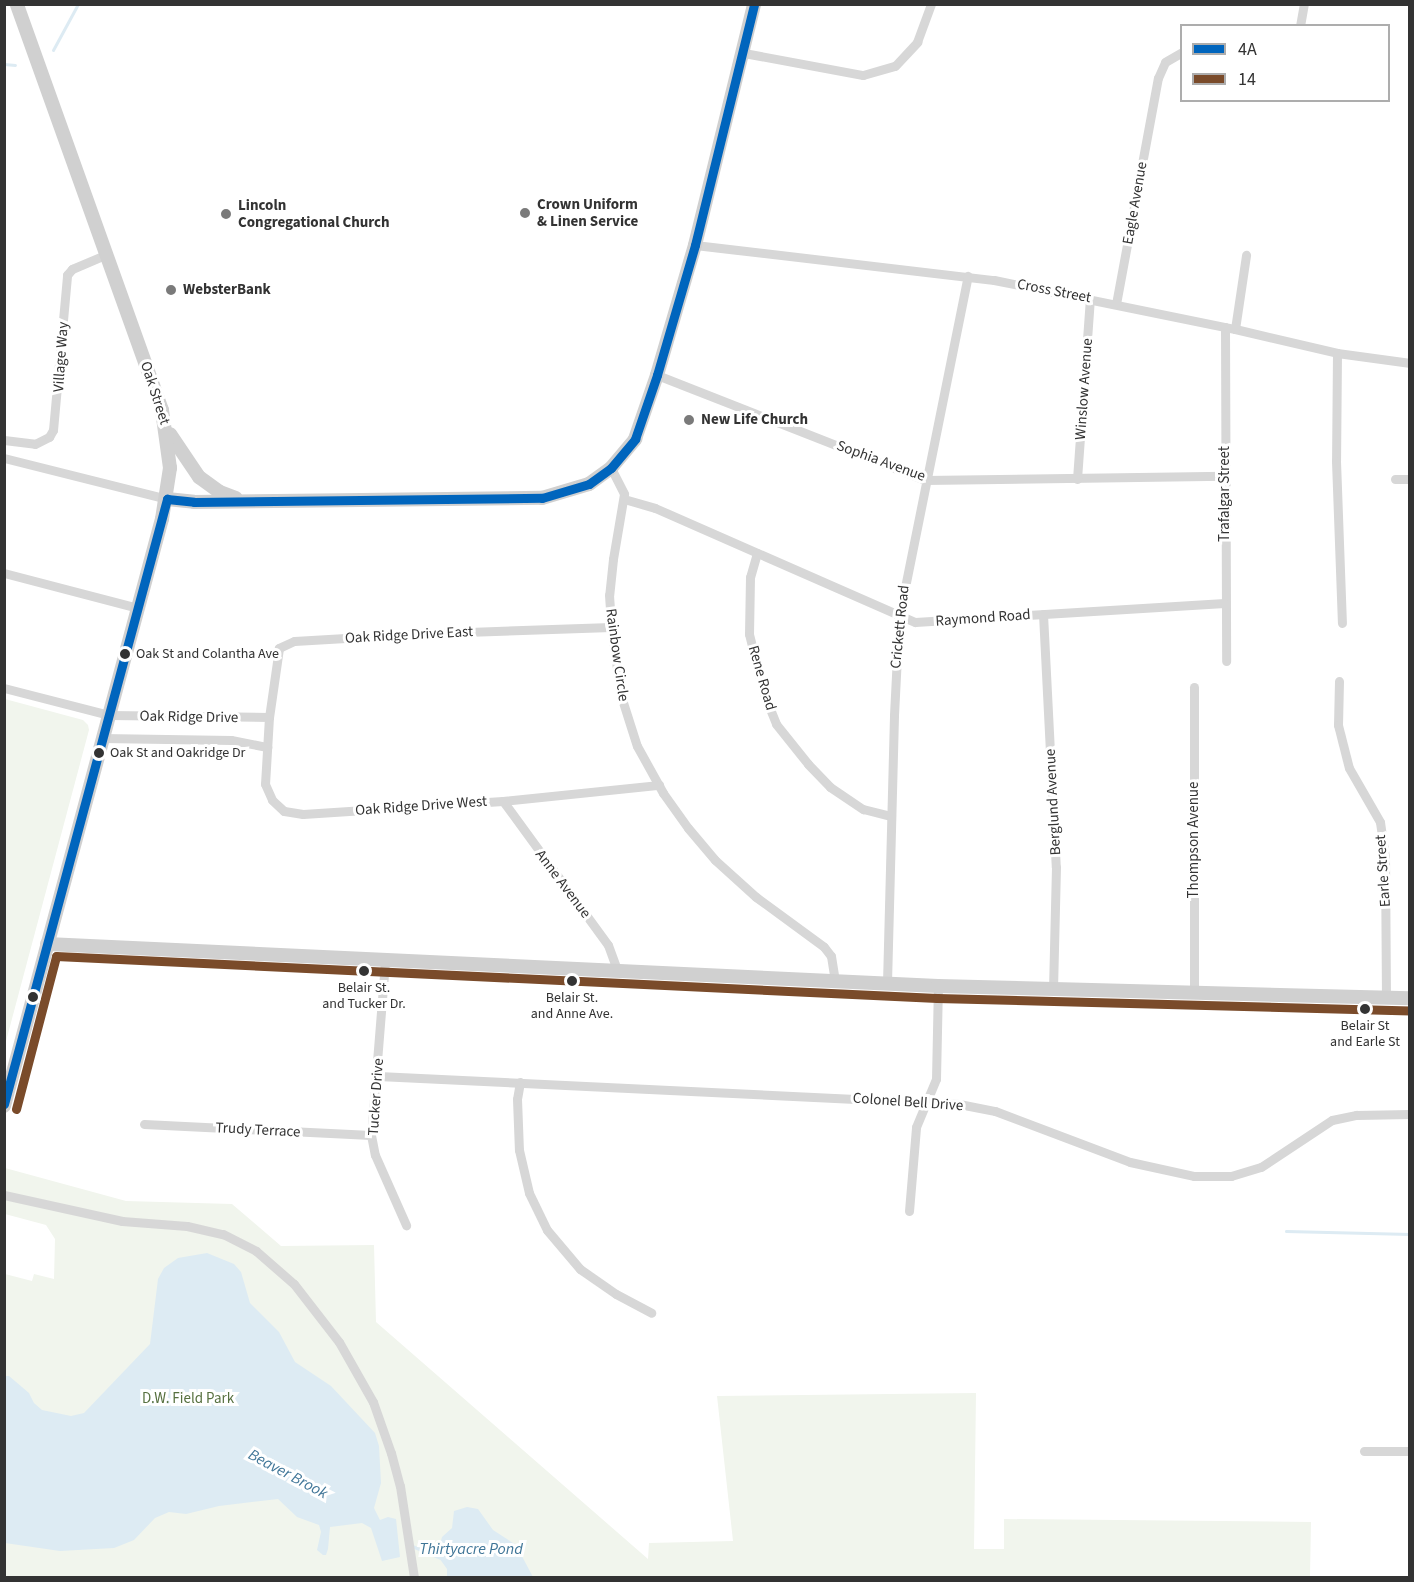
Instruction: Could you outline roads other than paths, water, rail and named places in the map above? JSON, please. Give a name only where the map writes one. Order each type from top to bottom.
[{"type":"main road","name":"Oak Street","points":[[4,1106],[167,499],[170,468],[166,428],[107,254],[17,4]]},
{"type":"main road","points":[[167,499],[194,502],[542,498],[589,484],[611,468],[635,440],[657,375],[695,245],[744,53],[754,4]]},
{"type":"main road","points":[[166,428],[199,477],[220,492],[250,501]]},
{"type":"main road","points":[[47,944],[385,962],[617,970],[938,986],[1410,998]]},
{"type":"street","points":[[744,53],[830,70],[863,75],[872,73],[895,66],[917,42],[931,4]]},
{"type":"street","points":[[1300,24],[1304,4]]},
{"type":"street","name":"Eagle Avenue","points":[[1116,304],[1161,69],[1172,56],[1180,52]]},
{"type":"street","name":"Cross Street","points":[[695,245],[968,276],[1116,304],[1337,353],[1410,363]]},
{"type":"street","name":"Village Way","points":[[4,440],[29,445],[43,441],[53,430],[67,275],[72,269],[107,254]]},
{"type":"street","points":[[1235,329],[1246,255]]},
{"type":"street","name":"Crickett Road","points":[[887,983],[899,617],[968,276]]},
{"type":"street","name":"Winslow Avenue","points":[[1077,478],[1090,299]]},
{"type":"street","name":"Trafalgar Street","points":[[1225,327],[1224,603],[1226,661]]},
{"type":"street","points":[[1337,353],[1336,461],[1342,623]]},
{"type":"street","name":"Sophia Avenue","points":[[657,375],[925,480],[1225,476]]},
{"type":"street","points":[[4,458],[167,499]]},
{"type":"street","points":[[611,468],[622,485],[624,499]]},
{"type":"street","points":[[1395,480],[1410,479]]},
{"type":"street","name":"Raymond Road","points":[[624,499],[655,508],[899,617],[921,623],[1224,603]]},
{"type":"street","name":"Rainbow Circle","points":[[624,499],[609,595],[621,696],[637,746],[658,785],[688,828],[715,860],[774,912],[816,938],[831,956],[835,981]]},
{"type":"street","name":"Rene Road","points":[[757,554],[750,577],[749,634],[764,694],[776,724],[830,787],[863,809],[891,816]]},
{"type":"street","points":[[4,573],[138,608]]},
{"type":"street","name":"Berglund Avenue","points":[[1043,614],[1056,867],[1053,990]]},
{"type":"street","name":"Oak Ridge Drive East","points":[[269,717],[279,648],[294,641],[611,627]]},
{"type":"street","name":"Earle Street","points":[[1339,681],[1338,725],[1348,768],[1380,822],[1383,845],[1386,998]]},
{"type":"street","name":"Thompson Avenue","points":[[1194,687],[1194,994]]},
{"type":"street","name":"Oak Ridge Drive","points":[[4,688],[109,716],[269,717]]},
{"type":"street","name":"Oak Ridge Drive West","points":[[269,717],[265,784],[272,800],[284,811],[303,814],[503,801],[658,785]]},
{"type":"street","name":"Oak Ridge Drive","points":[[102,738],[231,740],[267,747]]},
{"type":"street","name":"Anne Avenue","points":[[503,801],[608,945],[617,970]]},
{"type":"street","name":"Tucker Drive","points":[[385,962],[378,1076],[371,1135],[375,1155],[406,1225]]},
{"type":"street","points":[[909,1211],[916,1127],[936,1079],[938,986]]},
{"type":"street","name":"Colonel Bell Drive","points":[[378,1076],[926,1101],[995,1112],[1130,1162],[1194,1176],[1231,1176],[1261,1167],[1332,1120],[1356,1115],[1410,1114]]},
{"type":"street","points":[[520,1082],[517,1099],[519,1150],[529,1193],[547,1230],[580,1269],[616,1294],[651,1313]]},
{"type":"street","name":"Trudy Terrace","points":[[144,1124],[371,1135]]},
{"type":"street","points":[[4,1195],[122,1221],[187,1226],[223,1234],[256,1251],[294,1284],[339,1341],[373,1402],[394,1461],[414,1578]]},
{"type":"street","points":[[1364,1451],[1410,1451]]},
{"type":"water","points":[[207,1253],[234,1264],[241,1272],[250,1303],[279,1332],[295,1362],[331,1386],[375,1433],[379,1446],[381,1483],[374,1508],[380,1520],[388,1517],[396,1519],[400,1557],[382,1561],[371,1528],[362,1523],[330,1527],[328,1549],[326,1555],[323,1555],[317,1550],[321,1532],[319,1525],[297,1517],[278,1499],[219,1506],[186,1514],[169,1512],[155,1518],[134,1540],[114,1548],[60,1551],[5,1543],[5,1376],[9,1376],[29,1393],[34,1403],[42,1410],[71,1416],[84,1413],[150,1344],[158,1279],[164,1268],[178,1258]]},
{"type":"water","name":"Thirtyacre Pond","points":[[467,1507],[478,1509],[493,1530],[516,1545],[533,1577],[447,1577],[447,1569],[437,1555],[442,1537],[452,1528],[454,1511]]},
{"type":"waterway","points":[[53,50],[78,4]]},
{"type":"waterway","points":[[4,64],[15,65]]},
{"type":"waterway","points":[[1286,1231],[1410,1234]]},
{"type":"waterway","name":"Beaver Brook","points":[[412,1546],[442,1559]]},
{"type":"place","name":"Crown Uniform & Linen Service","points":[[525,213]]},
{"type":"place","name":"Lincoln Congregational Church","points":[[226,214]]},
{"type":"place","name":"WebsterBank","points":[[171,290]]},
{"type":"place","name":"New Life Church","points":[[689,420]]},
{"type":"place","name":"Oak St and Colantha Ave","points":[[125,654]]},
{"type":"place","name":"Oak St and Oakridge Dr","points":[[99,753]]},
{"type":"place","name":"Belair St. and Tucker Dr.","points":[[364,971]]},
{"type":"place","name":"Belair St. and Anne Ave.","points":[[572,981]]},
{"type":"place","name":"Belair St and Earle St","points":[[1365,1009]]},
{"type":"park label","name":"D.W. Field Park","points":[[188,1399]]}]
